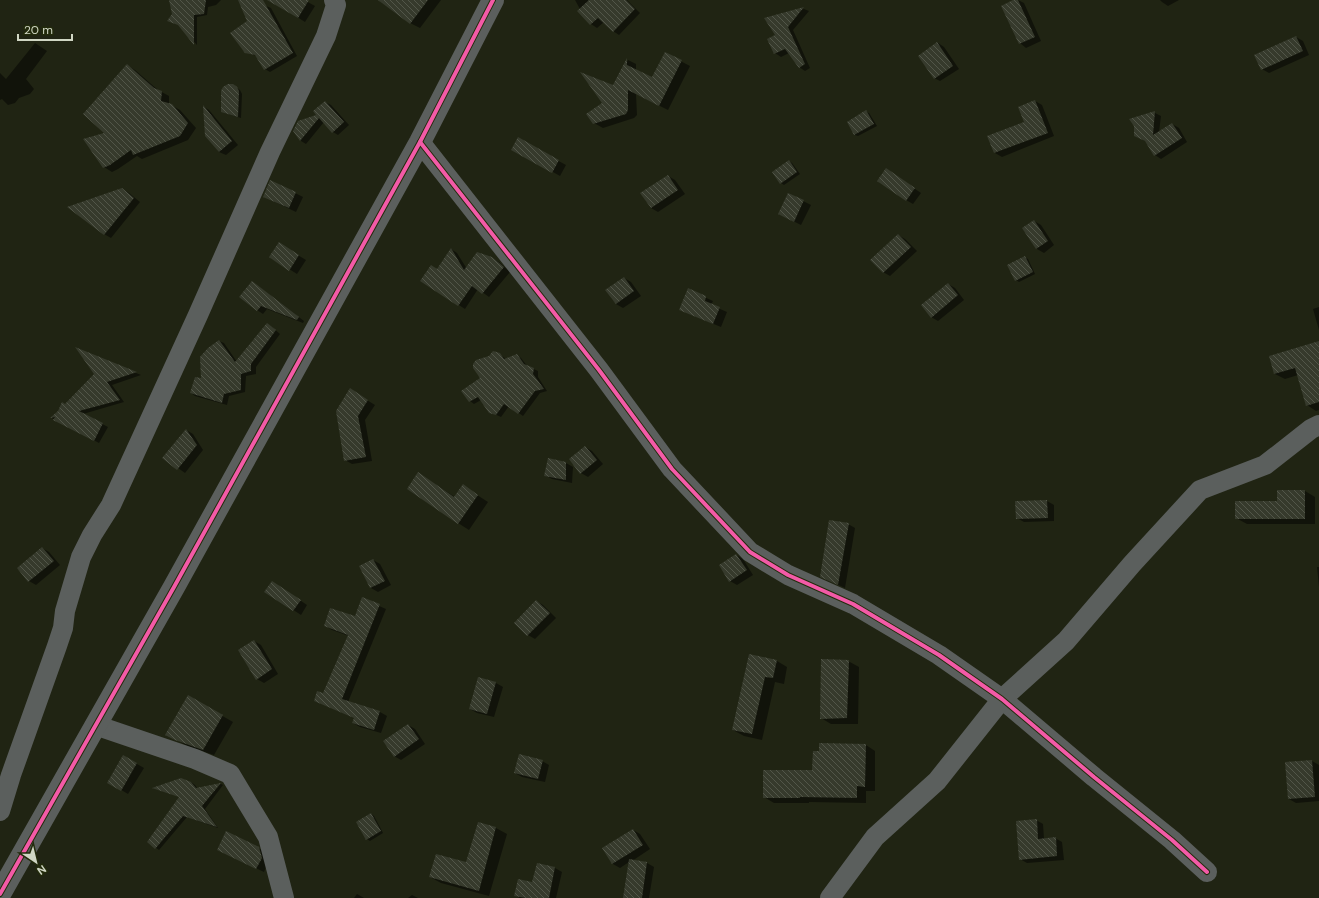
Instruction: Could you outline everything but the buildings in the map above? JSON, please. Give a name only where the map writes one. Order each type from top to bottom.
[{"type":"street","points":[[0,811],[11,775],[57,646],[65,611],[81,557],[114,498],[195,322],[270,152],[326,36],[336,5],[334,0]]},
{"type":"street","points":[[0,894],[174,587],[420,142],[493,0]]},
{"type":"street","points":[[420,142],[600,370],[672,469],[750,552],[788,575],[853,604],[939,655],[1002,699],[1094,777],[1172,840],[1207,872]]},
{"type":"street","points":[[830,898],[875,837],[937,781],[1002,699],[1066,641],[1132,564],[1200,490],[1265,465],[1306,433],[1319,425]]},
{"type":"street","points":[[95,726],[195,759],[230,774],[268,837],[284,898]]},
{"type":"cycle path","points":[[0,894],[174,587],[420,142],[493,0]]},
{"type":"cycle path","points":[[420,142],[599,370],[672,469],[750,552],[788,575],[853,604],[939,655],[1002,699],[1094,777],[1172,840],[1207,872]]}]
